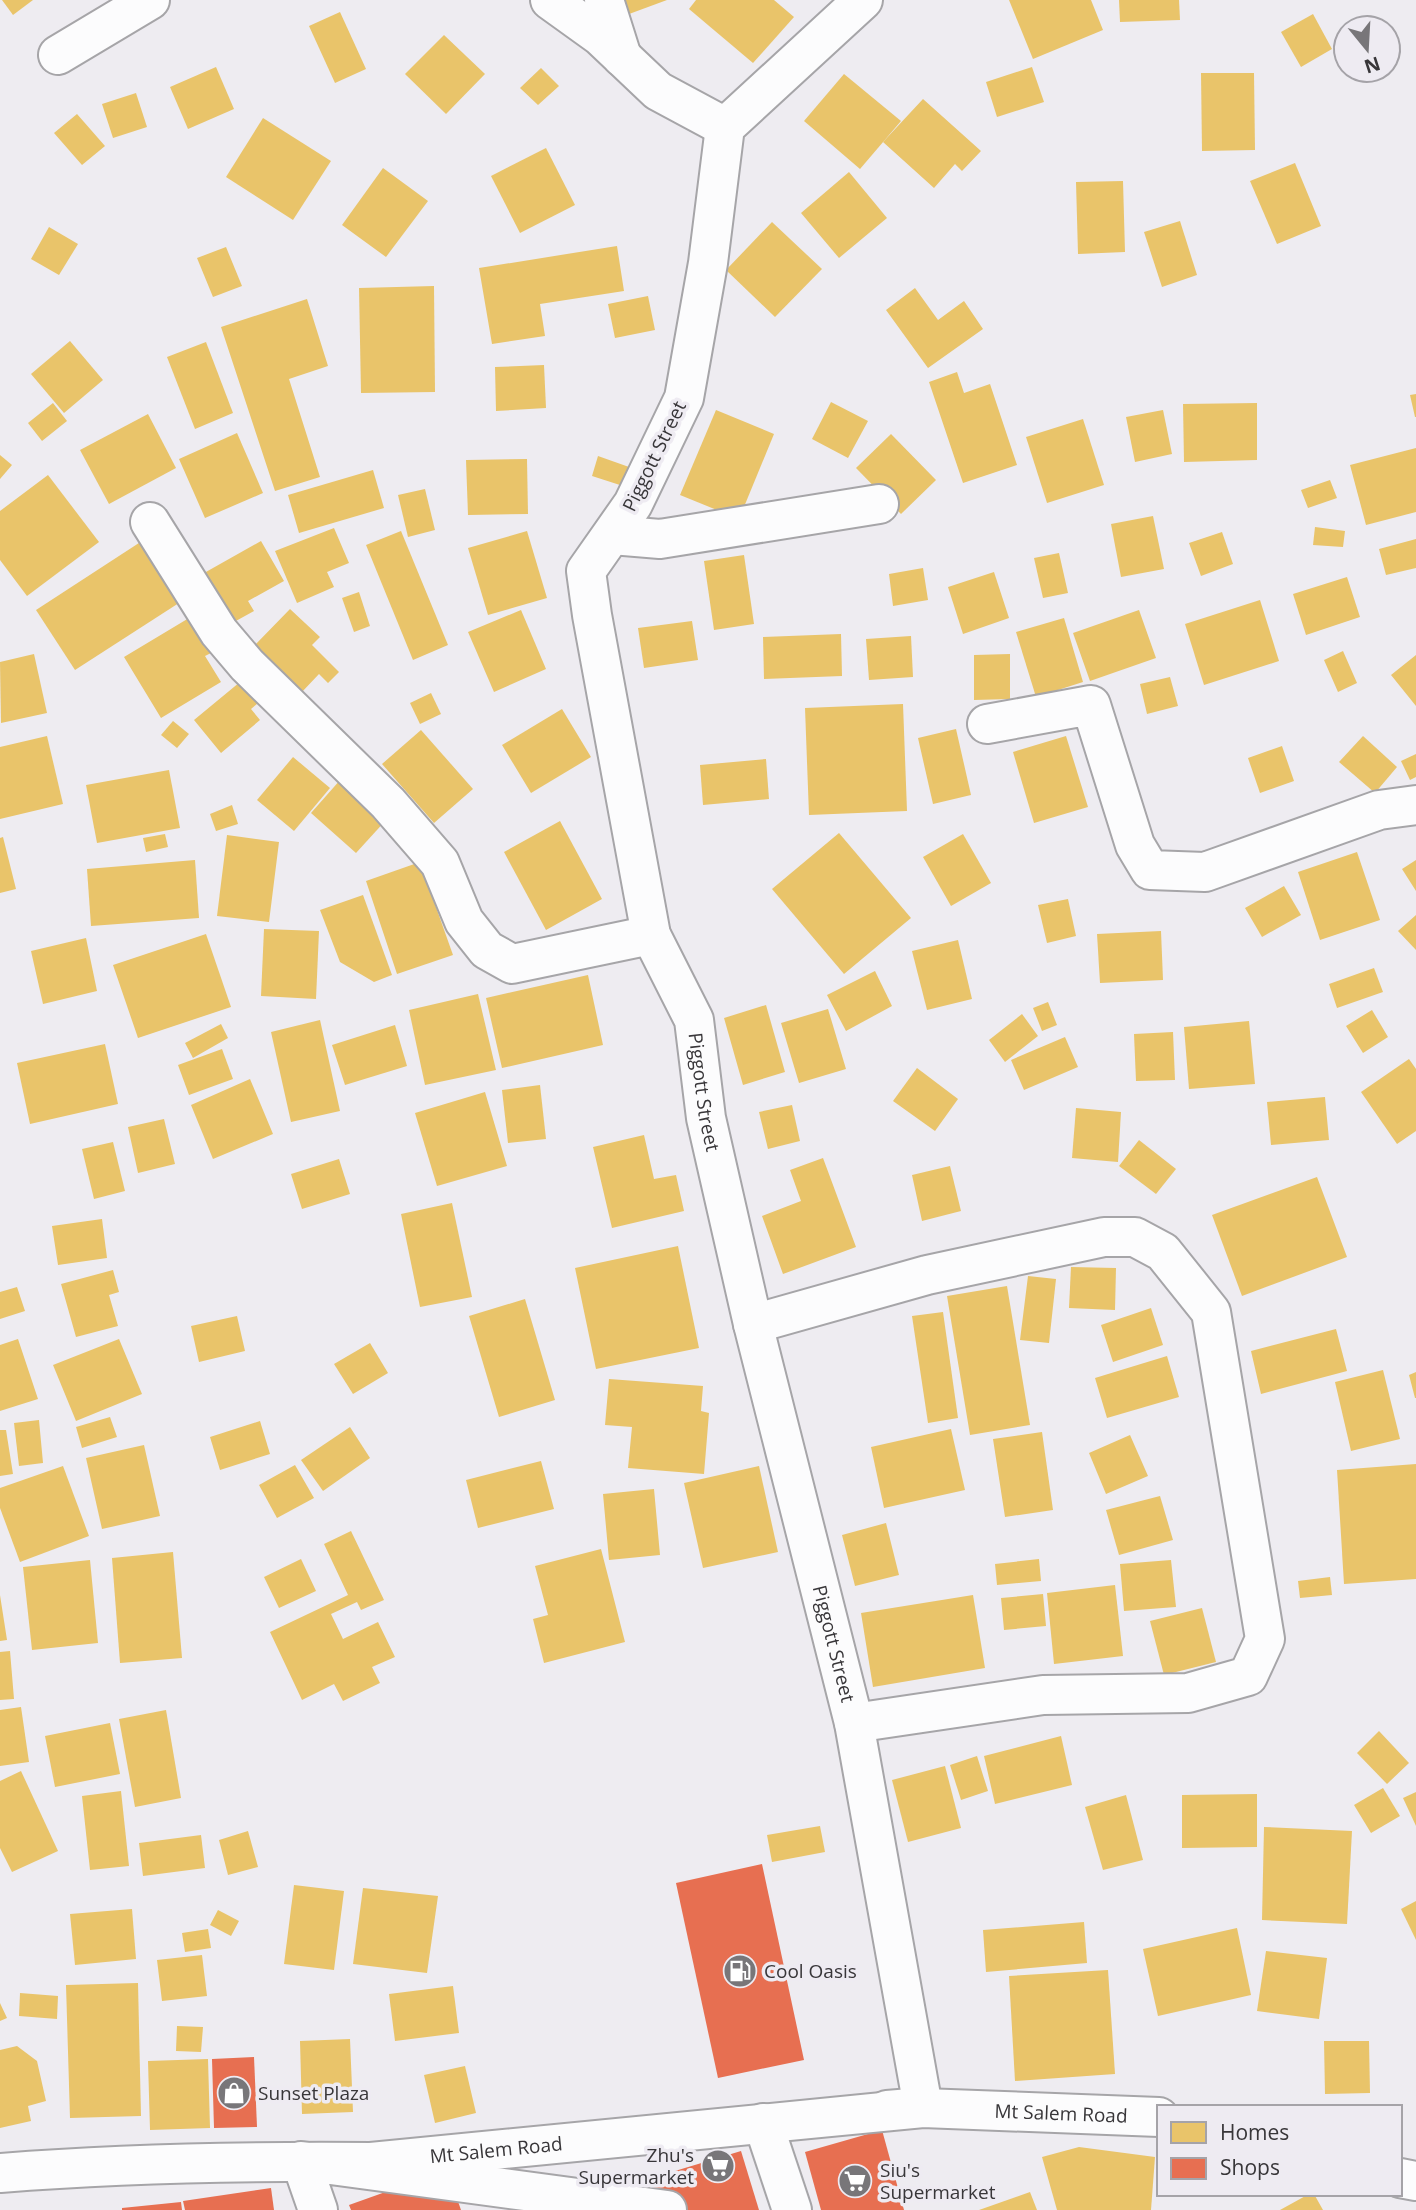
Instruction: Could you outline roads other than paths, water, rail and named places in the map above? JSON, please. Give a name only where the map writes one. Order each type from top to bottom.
[{"type":"street","points":[[58,55],[150,0]]},
{"type":"street","points":[[550,0],[600,36],[658,91],[725,127],[863,0]]},
{"type":"street","points":[[604,0],[622,57]]},
{"type":"street","name":"Piggott Street","points":[[725,127],[708,263],[684,398],[633,505],[586,571],[651,935],[694,1020],[706,1118],[754,1324],[854,1723],[923,2107],[763,2123]]},
{"type":"street","points":[[611,535],[660,539],[879,504]]},
{"type":"street","points":[[150,522],[219,632],[247,665],[388,803],[440,863],[464,921],[487,950],[512,964],[651,935]]},
{"type":"street","points":[[987,724],[1091,705],[1135,845],[1150,870],[1205,872],[1379,810],[1416,805]]},
{"type":"street","points":[[754,1324],[927,1275],[1104,1237],[1135,1237],[1163,1252],[1211,1312],[1265,1639],[1248,1676],[1188,1693],[1043,1695],[854,1723]]},
{"type":"street","name":"Mt Salem Road","points":[[0,2173],[68,2167],[301,2161],[371,2162],[923,2108],[1157,2117]]},
{"type":"street","points":[[763,2123],[792,2210]]},
{"type":"street","points":[[318,2210],[301,2161],[667,2210]]},
{"type":"place","name":"Cool Oasis","points":[[740,1971]]},
{"type":"place","name":"Sunset Plaza","points":[[234,2093]]},
{"type":"place","name":"Zhu's Supermarket","points":[[718,2166]]},
{"type":"place","name":"Siu's Supermarket","points":[[855,2181]]}]
